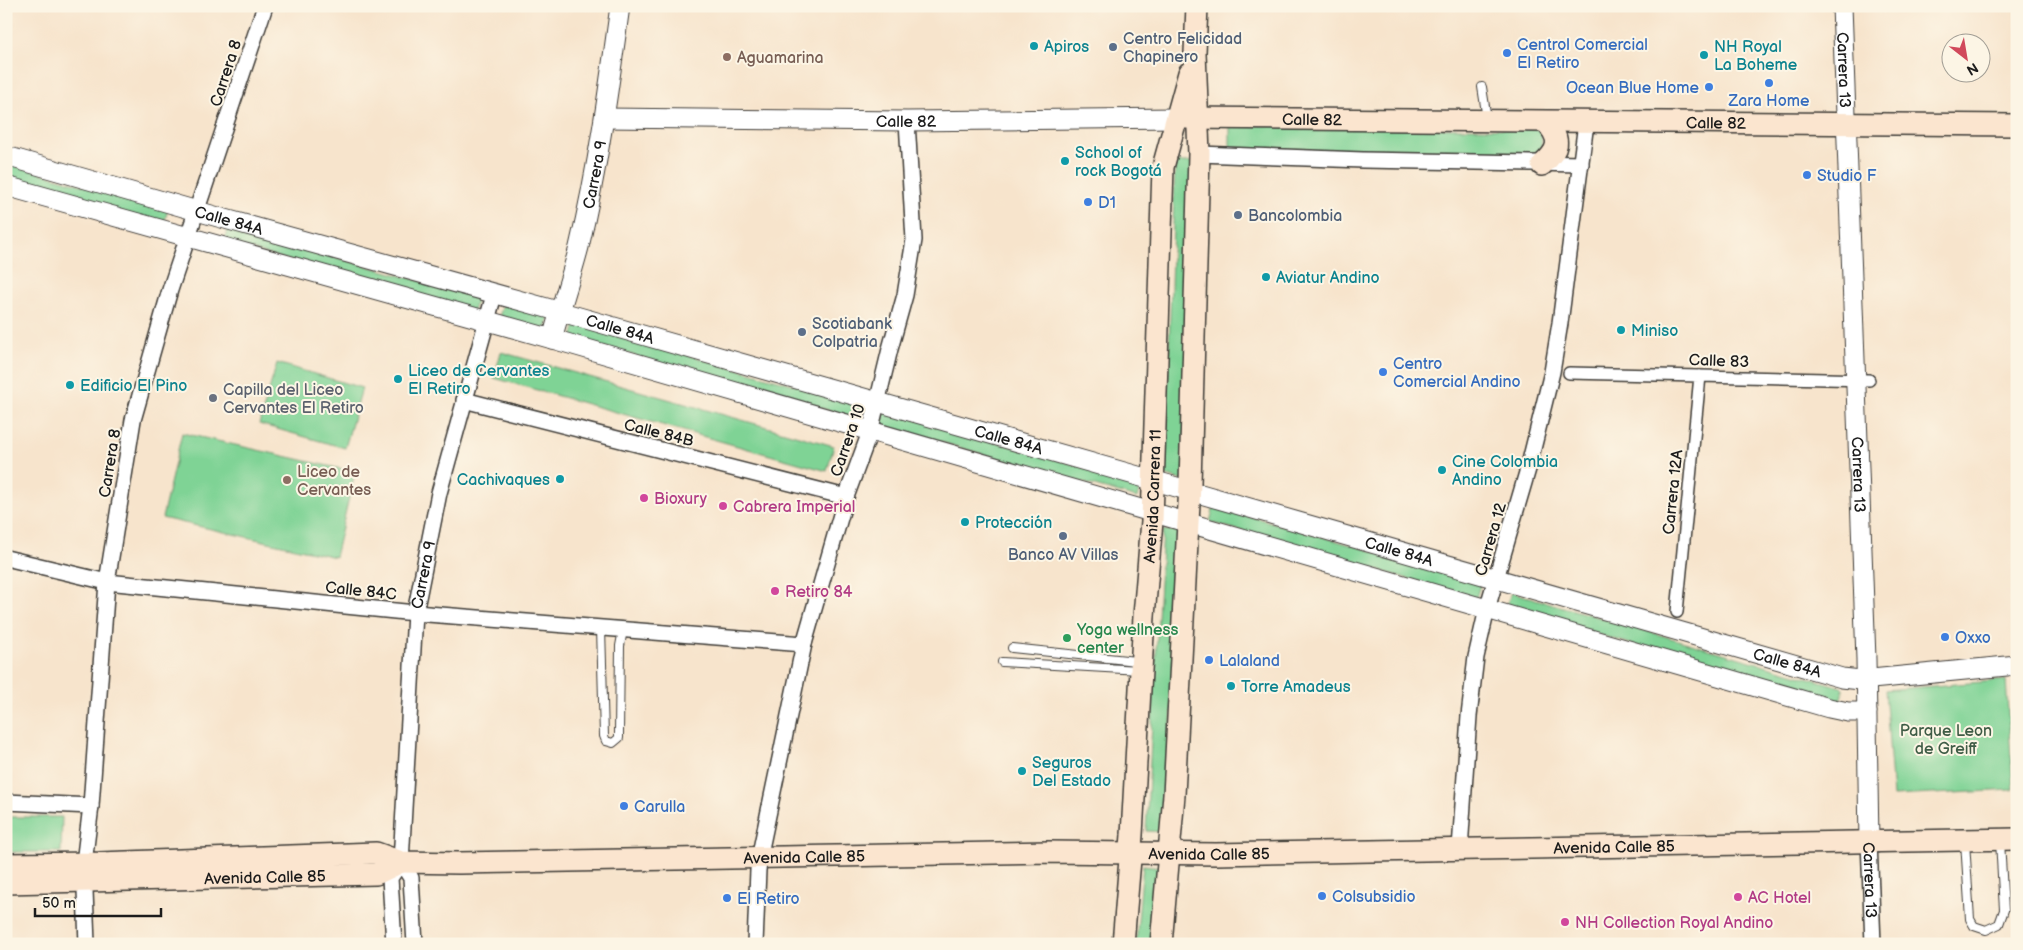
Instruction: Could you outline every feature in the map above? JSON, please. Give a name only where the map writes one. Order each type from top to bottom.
[{"type":"main road","name":"Avenida Carrera 11","points":[[1161,944],[1174,795],[1190,491],[1199,154],[1195,53],[1197,6]]},
{"type":"main road","name":"Avenida Carrera 11","points":[[1123,944],[1154,480],[1163,167],[1195,53]]},
{"type":"main road","name":"Calle 82","points":[[1176,118],[1586,123],[2017,125]]},
{"type":"main road","points":[[1542,165],[1554,153],[1557,144],[1556,136],[1546,122]]},
{"type":"main road","name":"Avenida Calle 85","points":[[6,864],[84,872],[376,874],[401,862],[451,864],[1049,852],[1216,854],[2008,839]]},
{"type":"main road","name":"Avenida Calle 85","points":[[6,883],[84,872]]},
{"type":"street","name":"Carrera 8","points":[[87,944],[84,872],[91,806],[107,582],[133,420],[170,290],[265,6]]},
{"type":"street","name":"Carrera 9","points":[[552,339],[578,250],[605,118],[620,6]]},
{"type":"street","name":"Carrera 13","points":[[1842,6],[1847,124],[1863,380],[1866,679],[1873,944]]},
{"type":"street","name":"Calle 82","points":[[605,118],[908,121],[1176,118]]},
{"type":"street","name":"Carrera 10","points":[[755,944],[760,858],[804,644],[846,497],[870,432],[905,295],[914,240],[908,121]]},
{"type":"street","name":"Carrera 12","points":[[1460,849],[1472,686],[1476,657],[1487,609],[1528,469],[1552,372],[1586,123]]},
{"type":"street","points":[[1199,154],[1542,165],[1581,164]]},
{"type":"street","name":"Calle 84A","points":[[6,156],[1154,480],[1496,580],[1842,678],[1866,679],[2017,665]]},
{"type":"street","name":"Calle 84A","points":[[6,186],[552,339],[1829,708],[1848,712],[1867,712]]},
{"type":"street","name":"Carrera 9","points":[[394,944],[390,878],[401,862],[416,613],[439,493],[494,295]]},
{"type":"street","name":"Calle 83","points":[[1569,372],[1863,380]]},
{"type":"street","name":"Carrera 12A","points":[[1677,612],[1700,376]]},
{"type":"street","name":"Calle 84B","points":[[464,400],[846,497]]},
{"type":"street","name":"Calle 84C","points":[[6,558],[107,582],[416,613],[804,644]]},
{"type":"street","points":[[6,802],[91,806]]},
{"type":"street","name":"Carrera 9","points":[[401,862],[411,878],[415,944]]},
{"type":"lane","points":[[1482,87],[1487,122]]},
{"type":"lane","points":[[600,628],[604,736],[606,741],[613,743],[619,738],[620,646],[623,630]]},
{"type":"lane","points":[[1012,648],[1136,661],[1142,664]]},
{"type":"lane","points":[[1002,662],[1142,664]]},
{"type":"lane","points":[[1965,840],[1970,920],[1974,926],[1986,930],[1999,924],[2004,910],[2008,839]]},
{"type":"green space","points":[[1230,125],[1542,129],[1541,157],[1230,152]]},
{"type":"green space","points":[[1175,162],[1193,162],[1184,481],[1165,475]]},
{"type":"green space","points":[[6,163],[168,210],[163,226],[6,180]]},
{"type":"green space","points":[[228,227],[477,297],[473,312],[224,242]]},
{"type":"green space","points":[[503,304],[550,316],[546,330],[499,317]]},
{"type":"green space","points":[[576,324],[864,404],[860,419],[572,338]]},
{"type":"green space","points":[[501,352],[834,446],[827,471],[494,378]]},
{"type":"green space","points":[[277,363],[362,388],[345,448],[259,424]]},
{"type":"green space","points":[[885,410],[1141,484],[1137,498],[881,425]]},
{"type":"green space","points":[[182,433],[355,472],[335,557],[162,518]]},
{"type":"green space","points":[[1214,506],[1481,582],[1476,598],[1210,522]]},
{"type":"green space","points":[[1163,530],[1182,531],[1165,832],[1146,831]]},
{"type":"green space","points":[[1511,592],[1844,688],[1839,704],[1506,608]]},
{"type":"green space","name":"Parque Leon de Greiff","points":[[2006,680],[2013,790],[1893,796],[1885,690]]},
{"type":"green space","points":[[6,817],[62,817],[61,852],[6,852]]},
{"type":"green space","points":[[1143,865],[1162,867],[1156,944],[1136,944]]},
{"type":"place","name":"Apiros","points":[[1034,46]]},
{"type":"place","name":"Centro Felicidad Chapinero","points":[[1113,47]]},
{"type":"place","name":"Centrol Comercial El Retiro","points":[[1507,53]]},
{"type":"place","name":"NH Royal La Boheme","points":[[1704,55]]},
{"type":"place","name":"Aguamarina","points":[[727,57]]},
{"type":"place","name":"Zara Home","points":[[1769,83]]},
{"type":"place","name":"Ocean Blue Home","points":[[1709,87]]},
{"type":"place","name":"School of rock Bogotá","points":[[1065,161]]},
{"type":"place","name":"Studio F","points":[[1807,175]]},
{"type":"place","name":"D1","points":[[1088,202]]},
{"type":"place","name":"Bancolombia","points":[[1238,215]]},
{"type":"place","name":"Aviatur Andino","points":[[1266,277]]},
{"type":"place","name":"Miniso","points":[[1621,330]]},
{"type":"place","name":"Scotiabank Colpatria","points":[[802,332]]},
{"type":"place","name":"Centro Comercial Andino","points":[[1383,372]]},
{"type":"place","name":"Liceo de Cervantes El Retiro","points":[[398,379]]},
{"type":"place","name":"Edificio El Pino","points":[[70,385]]},
{"type":"place","name":"Capilla del Liceo Cervantes El Retiro","points":[[213,398]]},
{"type":"place","name":"Cine Colombia Andino","points":[[1442,470]]},
{"type":"place","name":"Cachivaques","points":[[560,479]]},
{"type":"place","name":"Liceo de Cervantes","points":[[287,480]]},
{"type":"place","name":"Bioxury","points":[[644,498]]},
{"type":"place","name":"Cabrera Imperial","points":[[723,506]]},
{"type":"place","name":"Protección","points":[[965,522]]},
{"type":"place","name":"Banco AV Villas","points":[[1063,536]]},
{"type":"place","name":"Retiro 84","points":[[775,591]]},
{"type":"place","name":"Oxxo","points":[[1945,637]]},
{"type":"place","name":"Yoga wellness center","points":[[1067,638]]},
{"type":"place","name":"Lalaland","points":[[1209,660]]},
{"type":"place","name":"Torre Amadeus","points":[[1231,686]]},
{"type":"place","name":"Seguros Del Estado","points":[[1022,771]]},
{"type":"place","name":"Carulla","points":[[624,806]]},
{"type":"place","name":"Colsubsidio","points":[[1322,896]]},
{"type":"place","name":"AC Hotel","points":[[1738,897]]},
{"type":"place","name":"El Retiro","points":[[727,898]]},
{"type":"place","name":"NH Collection Royal Andino","points":[[1565,922]]}]
